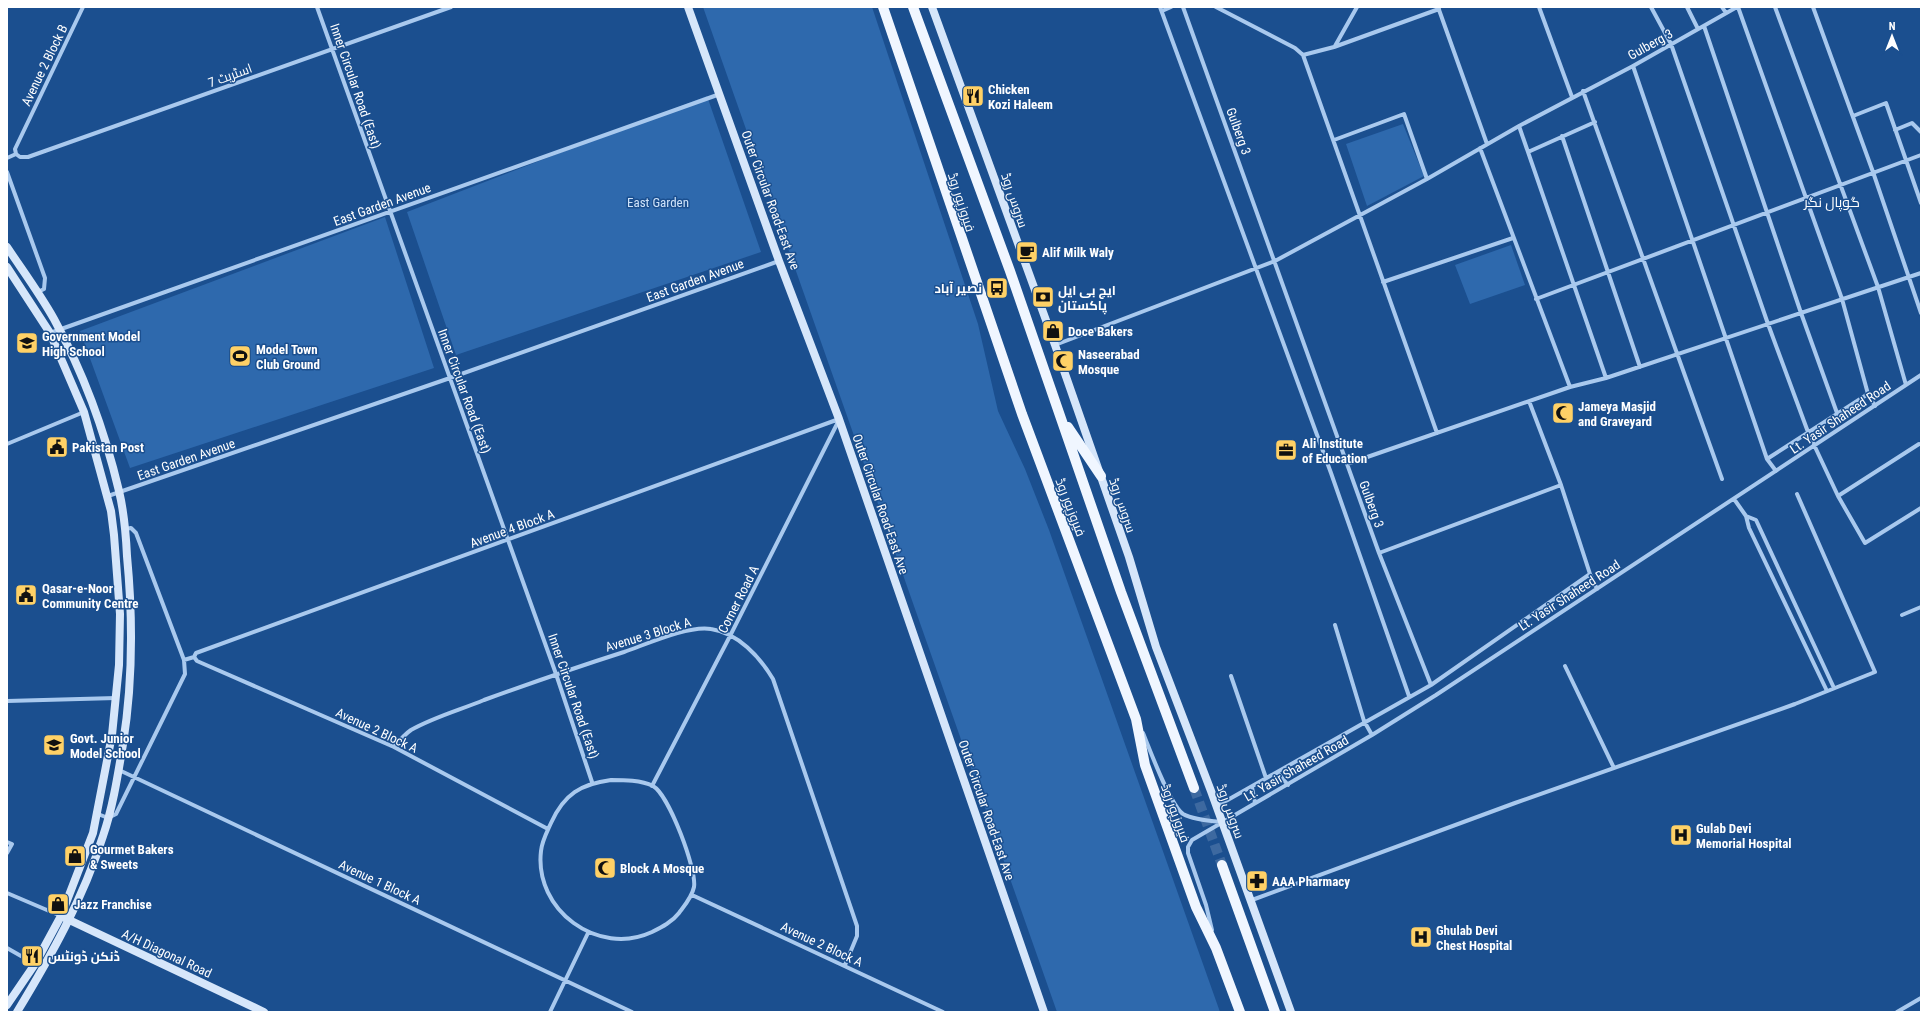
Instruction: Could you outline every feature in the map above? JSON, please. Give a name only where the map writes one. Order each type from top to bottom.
[{"type":"main road","name":"فیروزپور روڈ","points":[[883,7],[1022,414],[1136,719],[1145,765],[1196,907],[1216,948],[1240,1012]]},
{"type":"main road","name":"فیروزپور روڈ","points":[[913,7],[1010,270],[1121,592],[1194,788]]},
{"type":"main road","points":[[1059,414],[1101,476]]},
{"type":"main road","points":[[1222,865],[1275,1012]]},
{"type":"street","name":"Avenue 2 Block B","points":[[16,154],[15,149],[83,7]]},
{"type":"street","name":"Inner Circular Road (East)","points":[[317,7],[389,211],[509,540],[592,782]]},
{"type":"street","name":"اسٹریٹ 7","points":[[16,154],[23,158],[28,157],[451,7]]},
{"type":"street","name":"Outer Circular Road-East Ave","points":[[688,7],[779,261],[839,419],[1044,1012]]},
{"type":"street","name":"سروس روڈ","points":[[932,7],[1055,344],[1129,557],[1156,647],[1252,900],[1291,1012]]},
{"type":"street","points":[[1171,7],[1161,9],[1331,473],[1409,696]]},
{"type":"street","name":"Gulberg 3","points":[[1183,7],[1379,553],[1430,685]]},
{"type":"street","points":[[1216,7],[1295,48],[1303,55],[1437,433]]},
{"type":"street","points":[[1334,46],[1357,7]]},
{"type":"street","points":[[1539,7],[1572,97]]},
{"type":"street","points":[[1651,7],[1671,44],[1768,324],[1808,432],[1838,496],[1865,544],[1921,508]]},
{"type":"street","points":[[1687,7],[1698,29]]},
{"type":"street","points":[[1722,7],[1726,13]]},
{"type":"street","points":[[1737,7],[1842,299],[1868,394],[1875,406]]},
{"type":"street","name":"Gulberg 3","points":[[1275,261],[1428,179],[1519,126],[1633,66],[1737,7]]},
{"type":"street","points":[[1775,7],[1878,287],[1906,385]]},
{"type":"street","points":[[1813,7],[1873,172],[1921,313]]},
{"type":"street","points":[[1303,55],[1334,46],[1439,8],[1487,144]]},
{"type":"street","points":[[1704,26],[1800,313],[1836,413]]},
{"type":"street","points":[[1633,66],[1724,338],[1767,459],[1776,471]]},
{"type":"street","points":[[1583,91],[1722,479]]},
{"type":"street","name":"East Garden Avenue","points":[[50,333],[720,94]]},
{"type":"street","points":[[1853,116],[1886,103],[1921,203]]},
{"type":"street","points":[[1334,140],[1404,114],[1428,179]]},
{"type":"street","points":[[1528,152],[1594,122]]},
{"type":"street","points":[[1895,130],[1912,123],[1921,132]]},
{"type":"street","points":[[1519,126],[1606,378]]},
{"type":"street","points":[[1562,136],[1640,367]]},
{"type":"street","points":[[1480,148],[1570,387]]},
{"type":"street","points":[[7,158],[16,154]]},
{"type":"street","points":[[1536,299],[1921,155]]},
{"type":"street","points":[[7,172],[45,278],[44,289],[38,292]]},
{"type":"street","points":[[1383,282],[1513,238]]},
{"type":"street","points":[[7,247],[38,292],[60,330],[90,398],[120,492],[125,528],[131,600],[129,706],[108,818],[96,856],[70,920],[17,1012]]},
{"type":"street","name":"East Garden Avenue","points":[[108,496],[450,378],[779,261]]},
{"type":"street","points":[[1055,344],[1256,270],[1275,261]]},
{"type":"street","points":[[7,267],[50,333],[84,412],[108,496],[114,535],[120,614],[117,698],[98,814],[86,854],[61,916],[35,964],[7,1005]]},
{"type":"street","points":[[1347,464],[1570,387],[1606,378],[1640,367],[1921,272]]},
{"type":"street","name":"Lt. Yasir Shaheed Road","points":[[1216,948],[1206,905],[1188,848],[1194,838],[1288,785],[1372,735],[1597,590],[1921,375]]},
{"type":"street","points":[[1767,459],[1836,413],[1868,394]]},
{"type":"street","points":[[1529,401],[1561,485],[1590,574],[1597,590]]},
{"type":"street","points":[[7,444],[84,412]]},
{"type":"street","name":"Avenue 4 Block A","points":[[184,660],[194,657],[196,653],[839,419]]},
{"type":"street","name":"Corner Road A","points":[[652,786],[730,636],[839,419]]},
{"type":"street","points":[[1838,496],[1919,444]]},
{"type":"street","points":[[1379,553],[1561,485]]},
{"type":"street","points":[[1252,900],[1515,803],[1827,691],[1875,672],[1797,494]]},
{"type":"street","points":[[1734,499],[1746,516],[1749,528],[1827,691]]},
{"type":"street","points":[[1746,516],[1756,520],[1834,688]]},
{"type":"street","points":[[98,814],[108,818],[116,814],[185,674],[184,660],[136,532],[131,528],[125,528]]},
{"type":"street","points":[[1217,806],[1430,685],[1590,574]]},
{"type":"street","points":[[1902,615],[1921,607]]},
{"type":"street","points":[[1335,625],[1364,722],[1372,735]]},
{"type":"street","name":"Avenue 3 Block A","points":[[394,747],[409,731],[431,720],[556,674],[694,628],[711,629],[730,636],[752,652],[764,664],[773,679],[780,698],[857,926],[857,936],[845,965]]},
{"type":"street","name":"Avenue 2 Block A","points":[[194,657],[197,661],[394,747],[548,829]]},
{"type":"street","points":[[1565,666],[1614,768]]},
{"type":"street","points":[[1231,676],[1266,778]]},
{"type":"street","points":[[7,701],[117,698]]},
{"type":"street","points":[[1136,719],[1169,794],[1178,810],[1189,816],[1223,822]]},
{"type":"street","name":"Avenue 1 Block A","points":[[118,770],[134,776],[632,1012]]},
{"type":"street","points":[[1277,772],[1288,785]]},
{"type":"street","points":[[626,780],[652,786],[660,792],[675,820],[692,867],[694,886],[692,895],[676,916],[662,927],[644,936],[628,939],[612,939],[588,933],[564,914],[545,884],[541,863],[543,840],[561,805],[571,794],[592,782],[626,780]]},
{"type":"street","points":[[1252,787],[1255,803]]},
{"type":"street","points":[[7,842],[12,844],[7,853]]},
{"type":"street","points":[[7,893],[61,916]]},
{"type":"street","name":"Avenue 2 Block A","points":[[692,895],[943,1012]]},
{"type":"street","name":"A/H Diagonal Road","points":[[61,916],[264,1012]]},
{"type":"street","points":[[550,1012],[564,980],[588,933]]},
{"type":"street","points":[[7,948],[35,964]]},
{"type":"street","points":[[1897,1012],[1921,998]]},
{"type":"green space","points":[[703,7],[872,7],[978,324],[998,411],[1025,469],[1049,530],[1220,1012],[1057,1012]]},
{"type":"green space","name":"East Garden","points":[[707,96],[761,252],[456,355],[407,212]]},
{"type":"green space","points":[[1403,124],[1424,176],[1367,206],[1346,144]]},
{"type":"green space","points":[[385,217],[434,368],[130,468],[80,331]]},
{"type":"green space","points":[[1511,245],[1525,285],[1470,304],[1455,265]]},
{"type":"tunnel","points":[[1194,788],[1222,865]]},
{"type":"place","name":"Chicken Kozi Haleem","points":[[973,96]]},
{"type":"place","name":"Alif Milk Waly","points":[[1027,252]]},
{"type":"place","name":"نصیر آباد","points":[[997,288]]},
{"type":"place","name":"ایچ بی ایل پاکستان","points":[[1043,297]]},
{"type":"place","name":"Doce Bakers","points":[[1053,331]]},
{"type":"place","name":"Government Model High School","points":[[27,343]]},
{"type":"place","name":"Model Town Club Ground","points":[[240,356]]},
{"type":"place","name":"Naseerabad Mosque","points":[[1063,361]]},
{"type":"place","name":"Jameya Masjid and Graveyard","points":[[1563,413]]},
{"type":"place","name":"Pakistan Post","points":[[57,447]]},
{"type":"place","name":"Ali Institute of Education","points":[[1286,450]]},
{"type":"place","name":"Qasar-e-Noor Community Centre","points":[[26,595]]},
{"type":"place","name":"Govt. Junior Model School","points":[[54,745]]},
{"type":"place","name":"Gulab Devi Memorial Hospital","points":[[1681,835]]},
{"type":"place","name":"Gourmet Bakers & Sweets","points":[[75,856]]},
{"type":"place","name":"Block A Mosque","points":[[605,868]]},
{"type":"place","name":"AAA Pharmacy","points":[[1257,881]]},
{"type":"place","name":"Jazz Franchise","points":[[58,904]]},
{"type":"place","name":"Ghulab Devi Chest Hospital","points":[[1421,937]]},
{"type":"place","name":"ڈنکن ڈونٹس","points":[[32,956]]},
{"type":"district","name":"گوپال نگر","points":[[1832,202]]}]
